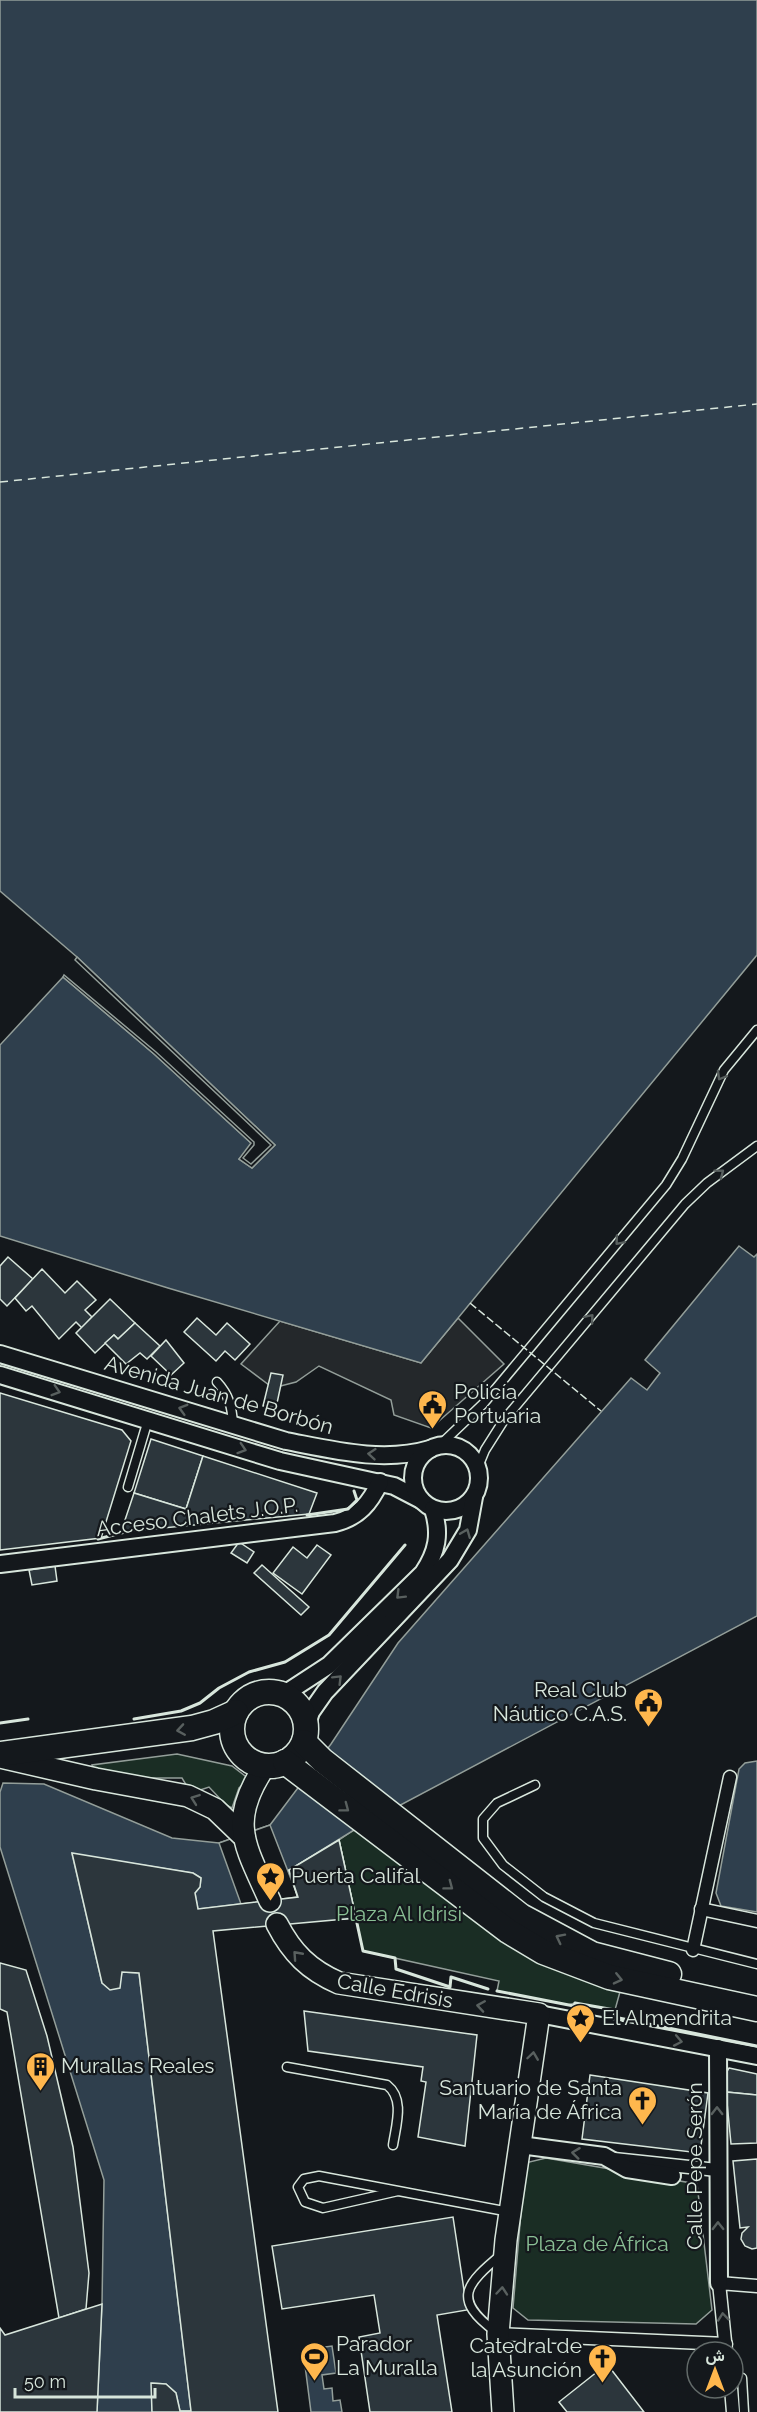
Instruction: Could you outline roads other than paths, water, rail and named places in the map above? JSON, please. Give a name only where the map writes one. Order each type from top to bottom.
[{"type":"main road","points":[[757,1994],[592,1954],[556,1937],[520,1916],[392,1829],[305,1777],[275,1764],[248,1760],[236,1747],[232,1729],[236,1712],[241,1704],[256,1694],[266,1692],[283,1695],[298,1706],[305,1734],[322,1760],[392,1829],[508,1931],[543,1952],[609,1977],[757,2009]]},
{"type":"main road","points":[[0,1755],[192,1728],[214,1722],[236,1712]]},
{"type":"main road","points":[[275,1764],[299,1750],[305,1734]]},
{"type":"street","name":"Avenida Juan de Borbón","points":[[0,1354],[286,1441],[335,1451],[390,1455],[435,1447]]},
{"type":"street","name":"Avenida Juan de Borbón","points":[[0,1375],[280,1461],[380,1482],[408,1492],[427,1504]]},
{"type":"street","points":[[283,1695],[329,1665],[423,1573],[433,1555],[438,1535],[427,1504],[413,1482],[413,1472],[416,1463],[435,1447],[463,1449],[478,1467],[480,1482],[474,1497],[468,1530],[450,1560],[325,1692],[311,1713],[305,1734]]},
{"type":"street","name":"Acceso Chalets J.O.P.","points":[[0,1564],[345,1521],[362,1510],[380,1482]]},
{"type":"street","points":[[427,1504],[451,1511],[468,1504],[474,1497]]},
{"type":"street","points":[[0,1755],[96,1779],[188,1796],[215,1809],[242,1834],[270,1901]]},
{"type":"street","points":[[242,1834],[245,1805],[275,1764]]},
{"type":"street","points":[[693,1950],[730,1777]]},
{"type":"street","points":[[701,1909],[757,1921]]},
{"type":"street","name":"Calle Edrisis","points":[[277,1924],[287,1944],[301,1961],[318,1974],[339,1983],[538,2014]]},
{"type":"street","points":[[503,2412],[498,2334],[510,2212],[538,2014],[757,2056]]},
{"type":"street","name":"Calle Pepe Serón","points":[[718,2048],[719,2283]]},
{"type":"street","points":[[520,2145],[612,2159],[717,2170]]},
{"type":"street","points":[[612,2159],[627,2169],[672,2176]]},
{"type":"street","points":[[725,2340],[719,2283],[757,2286]]},
{"type":"street","points":[[498,2334],[685,2345]]},
{"type":"lane","points":[[435,1447],[470,1419],[666,1185],[685,1153],[724,1070],[757,1030]]},
{"type":"lane","points":[[478,1467],[493,1434],[696,1193],[757,1146]]},
{"type":"lane","points":[[217,1382],[230,1401],[233,1424]]},
{"type":"lane","points":[[128,1486],[148,1419]]},
{"type":"lane","points":[[535,1785],[497,1803],[483,1819],[483,1839],[503,1866],[544,1897],[594,1923],[693,1950],[757,1964]]},
{"type":"lane","points":[[287,2067],[387,2085],[395,2091],[398,2100],[393,2145]]},
{"type":"lane","points":[[398,2191],[323,2208],[305,2202],[298,2187],[304,2179],[319,2176],[510,2212]]},
{"type":"lane","points":[[498,2334],[475,2315],[468,2295],[476,2275],[506,2251]]},
{"type":"water","points":[[0,0],[757,0],[757,955],[421,1363],[0,1236],[0,1045],[63,977],[154,1054],[252,1144],[239,1159],[252,1168],[275,1145],[77,957],[0,891]]},
{"type":"water","points":[[739,1246],[754,1257],[757,1254],[757,1616],[359,1827],[289,1870],[298,1897],[198,1909],[195,1893],[200,1887],[201,1878],[193,1873],[72,1854],[102,1983],[119,1988],[122,1972],[139,1973],[191,2411],[180,2411],[176,2393],[166,2384],[152,2383],[152,2412],[97,2412],[104,2180],[0,1847],[0,1792],[3,1783],[44,1784],[172,1838],[219,1843],[270,1825],[331,1744],[398,1643],[631,1378],[647,1390],[660,1373],[645,1360]]},
{"type":"water","points":[[757,1761],[757,1912],[721,1906],[716,1893],[739,1769],[745,1763]]},
{"type":"water","name":"Parador La Muralla","points":[[332,2346],[336,2373],[322,2375],[324,2389],[332,2388],[333,2401],[340,2400],[342,2412],[311,2412],[303,2350]]},
{"type":"place","name":"Policía Portuaria","points":[[433,1430]]},
{"type":"place","name":"Real Club Náutico C.A.S.","points":[[648,1728]]},
{"type":"place","name":"Puerta Califal","points":[[270,1902]]},
{"type":"place","name":"El Almendrita","points":[[581,2044]]},
{"type":"place","name":"Murallas Reales","points":[[40,2092]]},
{"type":"place","name":"Santuario de Santa María de África","points":[[643,2126]]},
{"type":"place","name":"Parador La Muralla","points":[[315,2382]]},
{"type":"place","name":"Catedral de la Asunción","points":[[603,2384]]},
{"type":"park label","name":"Plaza Al Idrisi","points":[[399,1914]]},
{"type":"park label","name":"Plaza de África","points":[[597,2244]]}]
